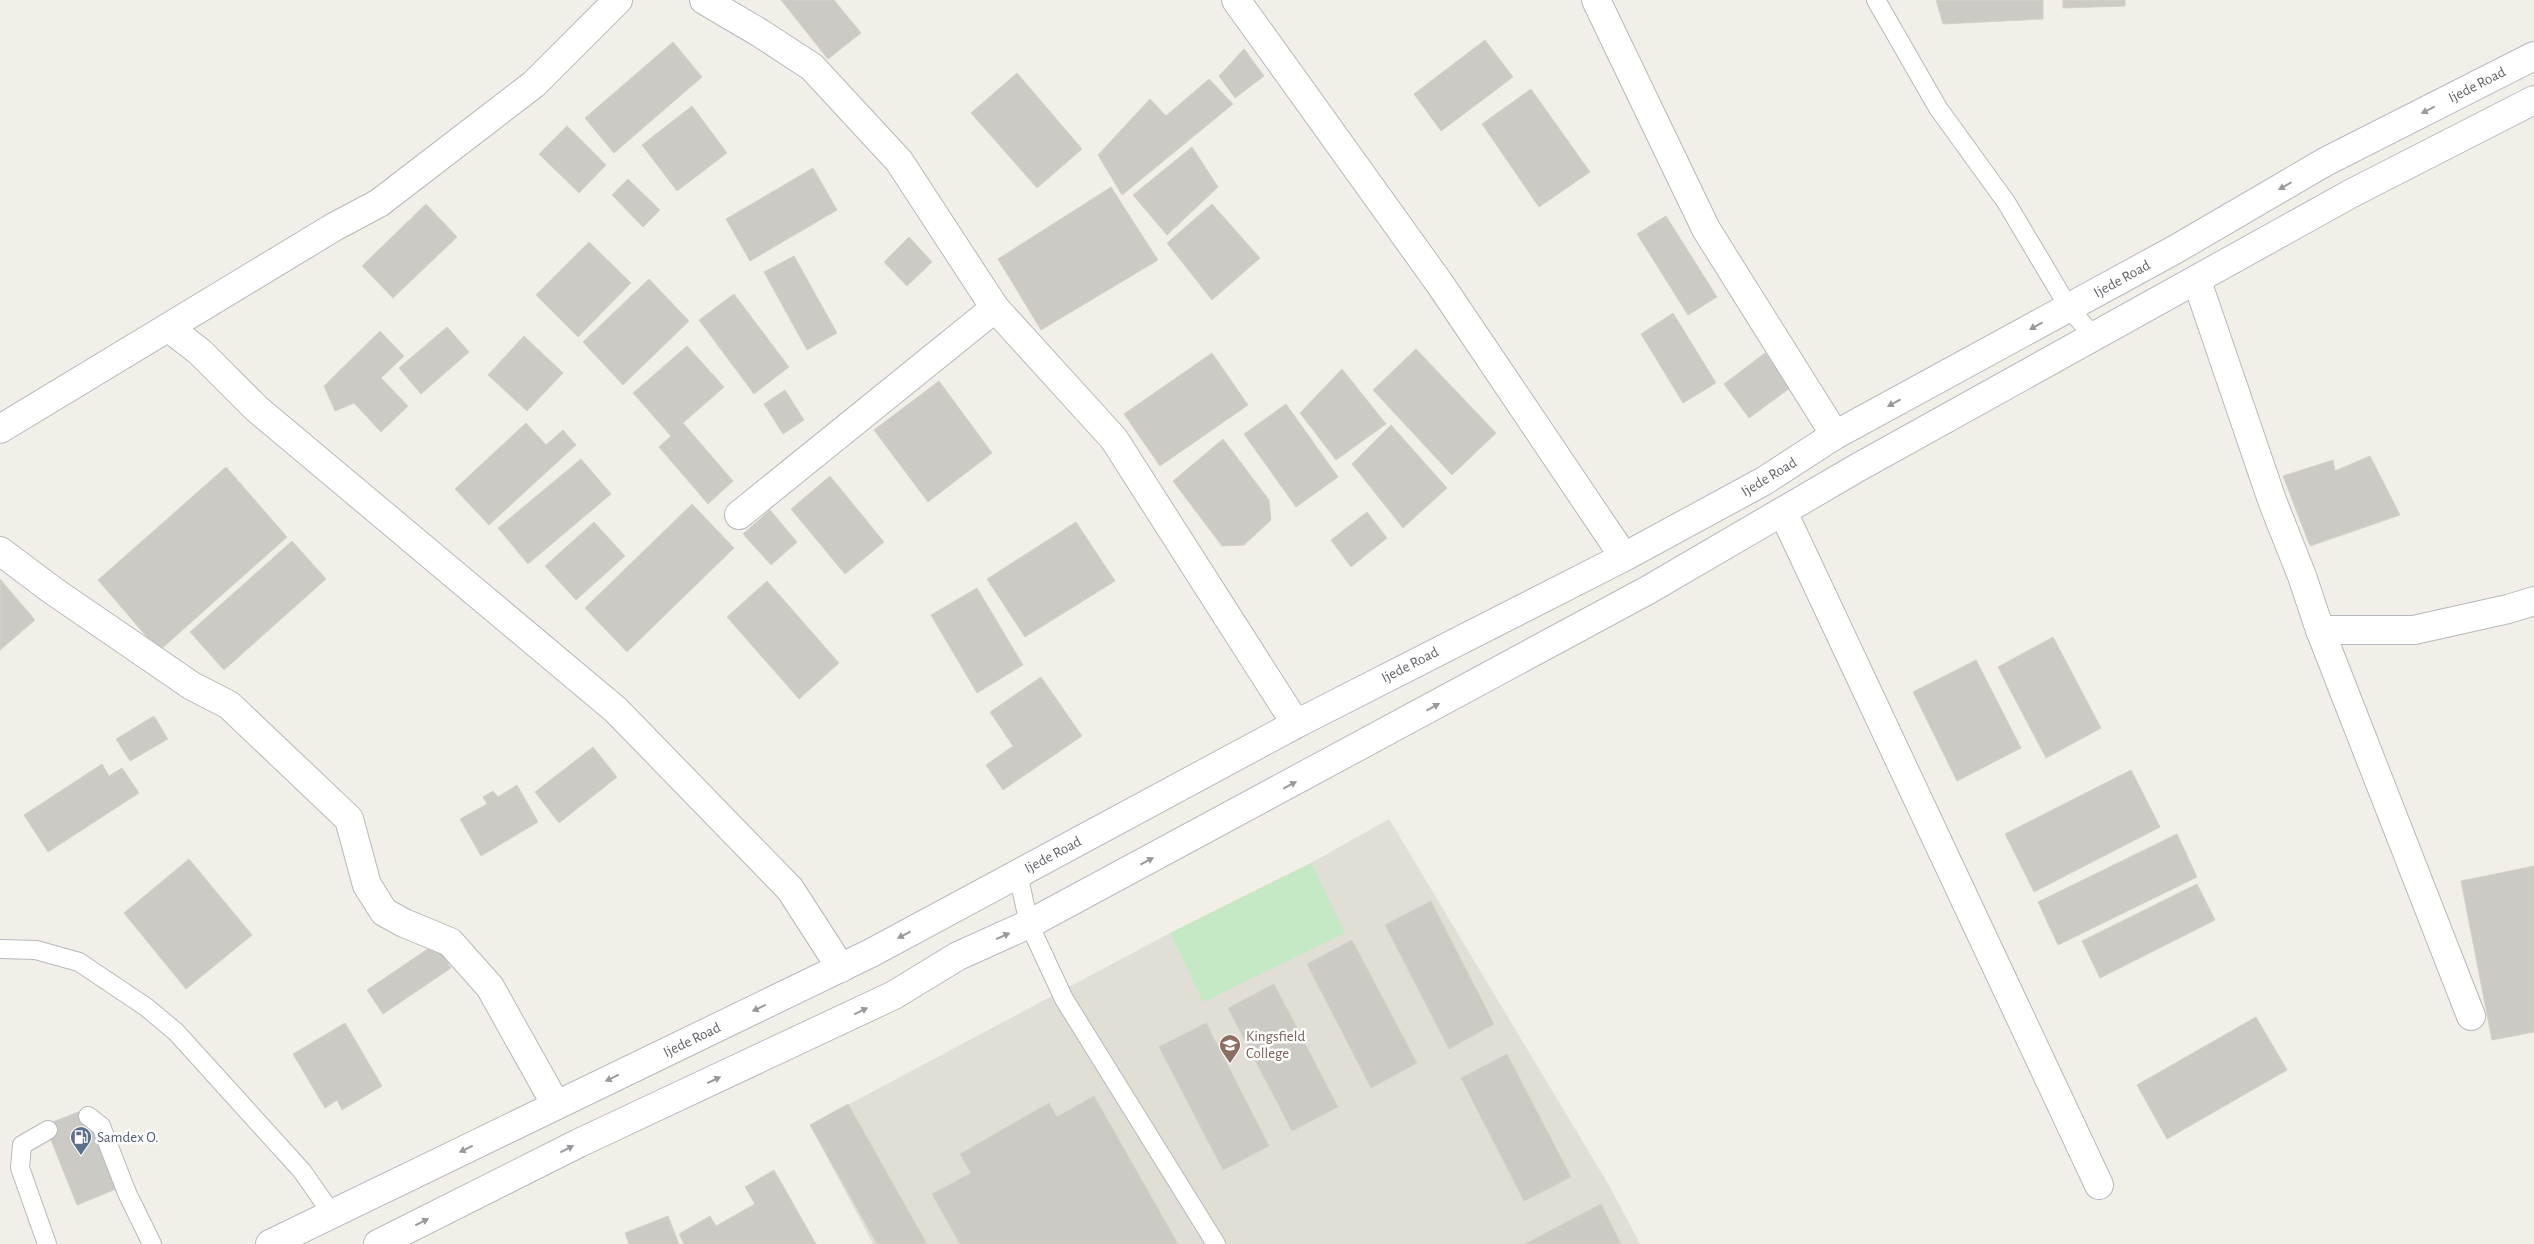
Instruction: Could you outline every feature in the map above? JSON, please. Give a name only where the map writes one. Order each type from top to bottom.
[{"type":"street","points":[[0,429],[334,228],[379,204],[534,84],[618,0]]},
{"type":"street","points":[[704,0],[812,66],[899,161],[995,308],[1114,439],[1296,724]]},
{"type":"street","points":[[1236,0],[1440,284],[1624,557]]},
{"type":"street","points":[[1596,0],[1706,229],[1835,435]]},
{"type":"street","name":"Ijede Road","points":[[270,1244],[841,968],[1296,724],[1624,557],[1764,482],[1835,435],[2176,249],[2325,162],[2534,56]]},
{"type":"street","points":[[378,1244],[578,1143],[894,995],[958,956],[1029,924],[1630,599],[1857,468],[2197,281],[2352,193],[2534,100]]},
{"type":"street","points":[[2197,281],[2273,503],[2302,576],[2320,630],[2471,1016]]},
{"type":"street","points":[[739,514],[995,308]]},
{"type":"street","points":[[169,328],[200,352],[257,409],[616,710],[790,889],[841,968]]},
{"type":"street","points":[[1783,512],[2099,1185]]},
{"type":"street","points":[[0,551],[52,590],[192,686],[229,706],[349,819],[367,885],[384,912],[404,923],[450,942],[490,987],[556,1105]]},
{"type":"street","points":[[2320,630],[2414,630],[2508,609],[2534,600]]},
{"type":"lane","points":[[1876,0],[1938,108],[2006,202],[2069,308],[2094,337]]},
{"type":"lane","points":[[1018,874],[1029,924],[1064,999],[1216,1244]]},
{"type":"lane","points":[[0,949],[36,950],[79,962],[146,1007],[176,1032],[302,1171],[332,1214]]},
{"type":"lane","points":[[88,1116],[102,1126],[127,1193],[152,1244]]},
{"type":"lane","points":[[47,1244],[20,1168],[22,1145],[48,1130]]},
{"type":"shaded area","name":"Kingsfield College","points":[[1389,819],[1610,1187],[1640,1244],[873,1244],[810,1125],[1170,933],[1311,863]]},
{"type":"green space","points":[[1311,863],[1345,933],[1203,1002],[1170,933]]},
{"type":"building","points":[[781,0],[834,0],[861,33],[828,59]]},
{"type":"building","points":[[1936,0],[2043,0],[2043,19],[1943,24]]},
{"type":"building","points":[[2063,0],[2125,0],[2125,6],[2063,8]]},
{"type":"building","points":[[1485,40],[1513,77],[1441,131],[1414,94]]},
{"type":"building","points":[[673,42],[702,77],[614,153],[585,118]]},
{"type":"building","points":[[1244,49],[1264,76],[1235,98],[1219,76]]},
{"type":"building","points":[[1017,73],[1082,149],[1037,188],[971,113]]},
{"type":"building","points":[[1209,79],[1233,104],[1122,195],[1098,155],[1150,99],[1166,116]]},
{"type":"building","points":[[1531,89],[1590,172],[1539,207],[1482,124]]},
{"type":"building","points":[[692,106],[727,153],[677,191],[642,145]]},
{"type":"building","points":[[567,126],[606,165],[579,193],[539,154]]},
{"type":"building","points":[[1192,147],[1218,187],[1167,235],[1133,195]]},
{"type":"building","points":[[813,168],[837,210],[750,261],[726,219]]},
{"type":"building","points":[[628,179],[660,210],[643,227],[612,195]]},
{"type":"building","points":[[1111,187],[1158,260],[1041,330],[998,259]]},
{"type":"building","points":[[426,204],[457,237],[393,298],[362,266]]},
{"type":"building","points":[[1212,204],[1260,258],[1212,300],[1167,243]]},
{"type":"building","points":[[1666,216],[1717,297],[1688,315],[1637,234]]},
{"type":"building","points":[[909,237],[932,262],[907,286],[884,262]]},
{"type":"building","points":[[589,242],[631,283],[578,337],[536,295]]},
{"type":"building","points":[[794,256],[837,333],[807,350],[764,272]]},
{"type":"building","points":[[649,279],[689,321],[623,385],[583,342]]},
{"type":"building","points":[[734,294],[789,367],[754,394],[699,320]]},
{"type":"building","points":[[1673,313],[1716,383],[1683,403],[1641,334]]},
{"type":"building","points":[[447,327],[469,352],[421,394],[399,368]]},
{"type":"building","points":[[380,331],[404,356],[381,378],[408,406],[381,432],[354,403],[335,411],[324,386]]},
{"type":"building","points":[[524,336],[563,373],[527,411],[488,375]]},
{"type":"building","points":[[687,346],[724,387],[683,423],[733,481],[708,504],[659,447],[671,436],[633,393]]},
{"type":"building","points":[[1416,349],[1496,433],[1452,475],[1373,390]]},
{"type":"building","points":[[1212,353],[1248,405],[1160,466],[1124,414]]},
{"type":"building","points":[[1765,353],[1790,388],[1749,418],[1724,384]]},
{"type":"building","points":[[1342,369],[1386,424],[1336,460],[1300,413]]},
{"type":"building","points":[[939,381],[992,453],[928,502],[874,430]]},
{"type":"building","points":[[785,390],[804,420],[783,434],[764,404]]},
{"type":"building","points":[[1286,404],[1338,477],[1296,507],[1244,434]]},
{"type":"building","points":[[526,423],[546,445],[563,430],[576,445],[489,525],[455,489]]},
{"type":"building","points":[[1391,425],[1447,488],[1403,528],[1352,464]]},
{"type":"building","points":[[1223,439],[1269,500],[1271,520],[1244,545],[1222,546],[1173,481]]},
{"type":"building","points":[[2370,456],[2400,515],[2310,546],[2283,476],[2333,460],[2335,471]]},
{"type":"building","points":[[581,459],[611,494],[528,564],[498,528]]},
{"type":"building","points":[[226,467],[287,537],[159,651],[98,580]]},
{"type":"building","points":[[830,476],[884,542],[845,574],[791,509]]},
{"type":"building","points":[[692,504],[734,548],[627,652],[585,608]]},
{"type":"building","points":[[770,510],[797,542],[771,565],[743,534]]},
{"type":"building","points":[[1367,512],[1387,538],[1351,567],[1331,540]]},
{"type":"building","points":[[594,522],[625,556],[576,600],[545,566]]},
{"type":"building","points":[[1076,522],[1115,581],[1025,637],[987,579]]},
{"type":"building","points":[[292,541],[326,579],[224,670],[190,632]]},
{"type":"building","points":[[0,579],[35,620],[0,650]]},
{"type":"building","points":[[767,581],[839,663],[799,699],[727,617]]},
{"type":"building","points":[[977,588],[1023,665],[977,693],[931,615]]},
{"type":"building","points":[[2053,637],[2101,728],[2046,758],[1998,667]]},
{"type":"building","points":[[1976,660],[2021,748],[1957,781],[1913,692]]},
{"type":"building","points":[[1041,677],[1082,736],[1003,790],[986,765],[1013,746],[990,712]]},
{"type":"building","points":[[154,716],[168,739],[130,761],[116,739]]},
{"type":"building","points":[[593,747],[617,777],[559,823],[535,792]]},
{"type":"building","points":[[102,764],[109,776],[122,768],[139,793],[48,852],[24,815]]},
{"type":"building","points":[[2131,770],[2160,827],[2034,892],[2005,834]]},
{"type":"building","points":[[517,785],[538,822],[481,856],[460,819],[487,804],[483,797],[493,791],[498,797]]},
{"type":"building","points":[[2177,834],[2197,877],[2058,945],[2038,902]]},
{"type":"building","points":[[189,859],[252,935],[186,989],[124,913]]},
{"type":"building","points":[[2534,866],[2534,1032],[2492,1040],[2461,881]]},
{"type":"building","points":[[2197,884],[2215,920],[2100,978],[2082,941]]},
{"type":"building","points":[[1431,901],[1494,1024],[1449,1049],[1385,925]]},
{"type":"building","points":[[1352,940],[1417,1063],[1371,1088],[1307,964]]},
{"type":"building","points":[[435,944],[451,968],[383,1014],[367,990]]},
{"type":"building","points":[[1274,984],[1338,1107],[1292,1131],[1228,1008]]},
{"type":"building","points":[[2256,1017],[2287,1070],[2167,1139],[2137,1085]]},
{"type":"building","points":[[345,1023],[382,1086],[342,1110],[337,1100],[325,1108],[293,1054]]},
{"type":"building","points":[[1206,1023],[1269,1146],[1223,1170],[1159,1047]]},
{"type":"building","points":[[1507,1054],[1571,1177],[1524,1201],[1461,1078]]},
{"type":"building","points":[[1094,1096],[1178,1244],[960,1244],[932,1194],[971,1173],[960,1154],[1049,1103],[1057,1117]]},
{"type":"building","points":[[848,1104],[927,1244],[877,1244],[810,1125]]},
{"type":"building","points":[[86,1109],[116,1189],[77,1205],[45,1125]]},
{"type":"building","points":[[774,1170],[816,1244],[684,1244],[679,1234],[710,1216],[716,1226],[755,1204],[745,1187]]},
{"type":"building","points":[[1601,1204],[1621,1244],[1525,1244]]},
{"type":"building","points":[[668,1216],[679,1244],[629,1244],[625,1233]]},
{"type":"place","name":"Kingsfield College","points":[[1230,1064]]},
{"type":"place","name":"Samdex O.","points":[[81,1156]]}]
